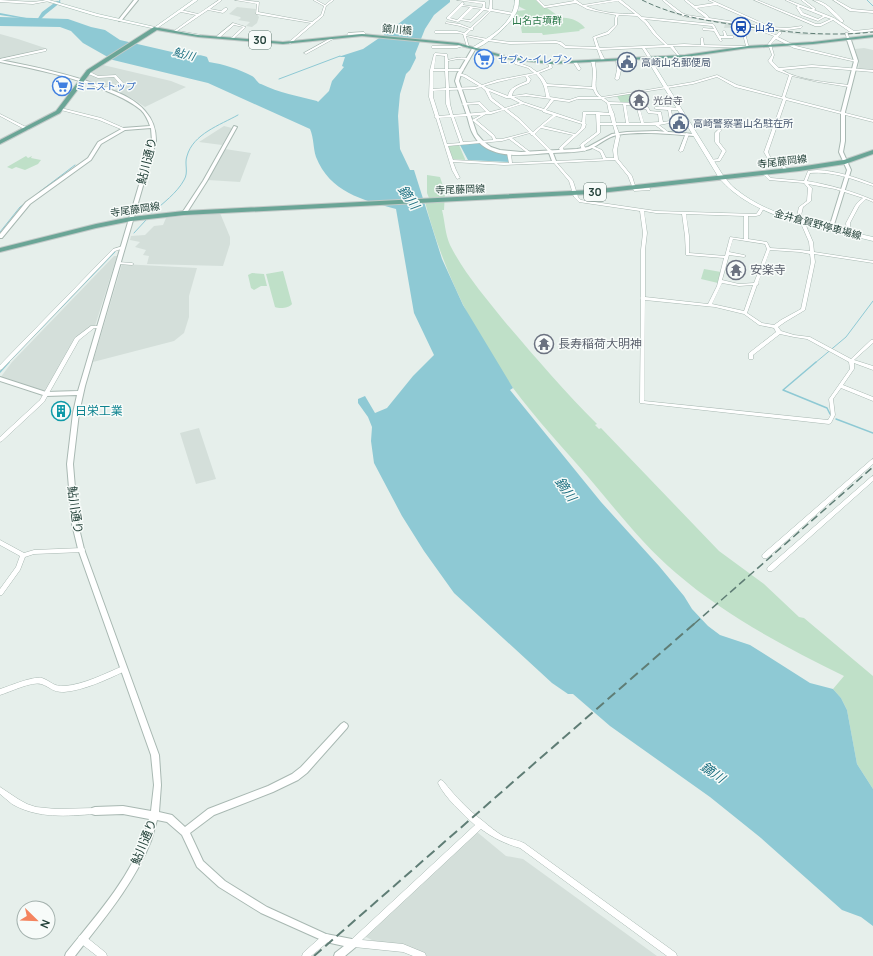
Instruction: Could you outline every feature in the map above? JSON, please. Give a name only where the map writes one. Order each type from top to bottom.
[{"type":"main road","points":[[47,0],[57,4],[155,29]]},
{"type":"main road","points":[[0,142],[51,117],[62,109],[87,72],[155,29],[196,0]]},
{"type":"main road","points":[[474,48],[488,40],[503,28],[518,4],[517,0]]},
{"type":"main road","name":"30","points":[[155,29],[218,38],[290,43],[363,35]]},
{"type":"main road","name":"鏑川橋","points":[[363,35],[462,45]]},
{"type":"main road","name":"30","points":[[462,45],[515,59],[550,63],[680,56],[721,52],[748,47],[849,40],[873,36]]},
{"type":"main road","name":"金井倉賀野停車場線","points":[[649,58],[694,135],[722,178],[734,191],[762,208],[800,220],[873,239]]},
{"type":"main road","name":"寺尾藤岡線","points":[[0,250],[60,234],[131,219],[184,213],[458,198],[574,194],[786,171],[845,162],[873,152]]},
{"type":"street","points":[[0,1],[33,3],[47,0]]},
{"type":"street","points":[[120,20],[136,0]]},
{"type":"street","points":[[201,36],[175,31],[222,0]]},
{"type":"street","points":[[236,0],[258,3],[256,11],[258,13],[312,23]]},
{"type":"street","points":[[314,0],[325,6]]},
{"type":"street","points":[[290,43],[322,15],[325,6],[333,0]]},
{"type":"street","points":[[458,0],[465,1],[484,4],[483,9],[471,21],[448,18],[465,1]]},
{"type":"street","points":[[464,35],[472,29],[490,10],[491,0]]},
{"type":"street","points":[[537,0],[544,7],[575,1],[581,6],[618,14],[637,15]]},
{"type":"street","points":[[581,6],[619,0],[641,18],[680,56]]},
{"type":"street","points":[[662,0],[681,14],[708,20],[756,26],[760,23]]},
{"type":"street","points":[[685,0],[708,20]]},
{"type":"street","points":[[709,0],[770,28],[787,29],[801,26]]},
{"type":"street","points":[[755,0],[816,25],[835,20],[842,21],[824,4],[814,0]]},
{"type":"street","points":[[786,0],[835,20],[853,32]]},
{"type":"street","points":[[802,0],[814,9],[810,10]]},
{"type":"street","points":[[834,0],[851,10],[873,12]]},
{"type":"street","points":[[694,7],[717,4]]},
{"type":"street","points":[[461,5],[513,14]]},
{"type":"street","points":[[799,6],[797,7],[802,14],[807,16],[818,20],[825,16]]},
{"type":"street","points":[[455,24],[472,7]]},
{"type":"street","points":[[208,9],[222,12],[226,9]]},
{"type":"street","points":[[182,11],[199,14]]},
{"type":"street","points":[[603,60],[594,38],[612,29],[616,25],[616,18],[618,14]]},
{"type":"street","points":[[641,18],[713,25],[721,41]]},
{"type":"street","points":[[446,23],[472,29]]},
{"type":"street","points":[[218,38],[234,25],[246,26],[232,38]]},
{"type":"street","points":[[703,28],[715,30]]},
{"type":"street","points":[[435,32],[457,32],[488,40],[510,43],[556,42],[565,47],[599,49],[703,45],[748,47],[742,28],[756,29],[791,44],[856,61]]},
{"type":"street","points":[[768,33],[770,28]]},
{"type":"street","points":[[831,228],[849,170],[840,152],[843,142],[843,112],[849,86],[855,70],[856,61],[846,33],[873,30]]},
{"type":"street","points":[[724,31],[726,37]]},
{"type":"street","points":[[780,32],[769,46],[773,55],[770,61],[777,68],[791,75],[849,86]]},
{"type":"street","points":[[348,34],[364,33],[363,35]]},
{"type":"street","points":[[464,35],[468,46]]},
{"type":"street","points":[[720,37],[733,37]]},
{"type":"street","points":[[305,53],[334,38]]},
{"type":"street","points":[[702,38],[703,45]]},
{"type":"street","points":[[432,47],[457,47],[462,45]]},
{"type":"street","points":[[643,47],[649,58]]},
{"type":"street","points":[[474,48],[459,74],[457,82],[458,89],[475,134],[481,142],[490,148],[509,153],[562,152],[584,150],[593,147],[606,138],[618,134],[666,132],[694,135]]},
{"type":"street","points":[[0,60],[45,50]]},
{"type":"street","points":[[458,178],[436,117],[432,90],[434,55],[446,55],[448,104],[462,143]]},
{"type":"street","points":[[446,61],[458,58],[468,59]]},
{"type":"street","points":[[515,59],[516,63],[527,66],[536,73],[546,85],[548,98]]},
{"type":"street","name":"鮎川通り","points":[[0,60],[80,81],[122,96],[139,106],[147,114],[152,127],[154,141],[81,393],[72,441],[70,464],[75,524],[82,550],[123,669],[155,755],[158,777],[155,814],[150,833],[141,856],[129,876],[69,956]]},
{"type":"street","points":[[617,60],[619,66],[617,79]]},
{"type":"street","points":[[593,61],[596,70],[594,88],[597,94],[608,103],[618,134],[616,159],[630,176],[635,190],[649,189]]},
{"type":"street","points":[[575,62],[578,69]]},
{"type":"street","points":[[432,90],[447,90],[481,86],[497,80],[526,76],[551,67],[550,63]]},
{"type":"street","points":[[777,68],[812,66],[873,71]]},
{"type":"street","points":[[432,70],[462,70]]},
{"type":"street","points":[[87,72],[98,77],[115,76],[122,84],[104,90]]},
{"type":"street","points":[[459,74],[497,95],[512,97],[526,95],[569,101],[578,98],[602,97],[693,83],[717,76],[736,86],[843,112],[873,121]]},
{"type":"street","points":[[786,171],[782,166],[771,162],[766,152],[791,75]]},
{"type":"street","points":[[526,76],[529,79],[528,82],[510,90],[512,97],[522,103],[584,124]]},
{"type":"street","points":[[546,85],[594,88]]},
{"type":"street","points":[[486,90],[491,99],[519,120],[551,152],[554,162],[571,181],[577,200],[642,211],[684,213],[758,215],[762,208]]},
{"type":"street","points":[[544,111],[553,99]]},
{"type":"street","points":[[436,117],[506,110],[522,103]]},
{"type":"street","points":[[608,103],[635,103],[643,124]]},
{"type":"street","points":[[624,103],[628,124]]},
{"type":"street","points":[[464,104],[479,104],[487,113]]},
{"type":"street","points":[[638,108],[646,108],[649,112],[669,114]]},
{"type":"street","points":[[656,108],[678,109]]},
{"type":"street","points":[[668,108],[671,120]]},
{"type":"street","points":[[62,109],[100,119],[124,129]]},
{"type":"street","points":[[487,113],[474,120],[493,136],[495,140]]},
{"type":"street","points":[[562,152],[561,148],[584,126],[584,113],[612,114]]},
{"type":"street","points":[[584,150],[582,145],[593,135],[599,132],[598,113]]},
{"type":"street","points":[[660,114],[661,123]]},
{"type":"street","points":[[446,145],[510,138],[531,133],[555,115]]},
{"type":"street","points":[[0,116],[27,129]]},
{"type":"street","points":[[598,124],[656,124],[671,120],[685,119]]},
{"type":"street","points":[[656,124],[666,132]]},
{"type":"street","points":[[0,237],[28,204],[90,158],[99,143],[124,129],[152,127]]},
{"type":"street","points":[[184,213],[205,181],[235,127]]},
{"type":"street","points":[[541,127],[575,135]]},
{"type":"street","points":[[711,161],[719,160],[724,154],[723,148],[717,142],[717,133],[720,130]]},
{"type":"street","points":[[580,131],[593,135]]},
{"type":"street","points":[[681,151],[687,134]]},
{"type":"street","points":[[510,138],[529,153]]},
{"type":"street","points":[[593,147],[601,151],[605,159]]},
{"type":"street","points":[[509,153],[511,164]]},
{"type":"street","points":[[452,161],[511,164],[616,159]]},
{"type":"street","points":[[805,182],[809,172],[819,171],[848,177],[873,185]]},
{"type":"street","points":[[764,173],[770,179],[805,182],[844,190],[873,201]]},
{"type":"street","points":[[775,327],[803,310],[813,267],[811,242],[800,220],[801,207],[809,201],[810,188],[805,182]]},
{"type":"street","points":[[849,233],[848,223],[853,217],[854,210],[865,198]]},
{"type":"street","points":[[642,211],[645,233],[643,250],[642,298],[642,402],[829,422],[833,414],[830,401],[852,369],[851,361]]},
{"type":"street","points":[[684,213],[688,236],[687,254],[744,256]]},
{"type":"street","points":[[746,215],[746,240]]},
{"type":"street","points":[[710,305],[717,292],[731,238],[766,243],[769,249],[745,313]]},
{"type":"street","points":[[0,368],[114,250],[123,247]]},
{"type":"street","points":[[769,249],[811,253],[873,262]]},
{"type":"street","points":[[118,263],[132,264]]},
{"type":"street","points":[[720,281],[739,285],[757,284]]},
{"type":"street","points":[[642,298],[710,305],[745,313],[761,324],[775,327],[779,332],[808,338],[851,361],[873,368]]},
{"type":"street","points":[[0,440],[29,413],[46,394],[54,378],[70,355],[77,339],[93,327],[99,327]]},
{"type":"street","points":[[751,358],[751,354],[779,332]]},
{"type":"street","points":[[851,361],[873,341]]},
{"type":"street","points":[[0,379],[46,394],[81,393]]},
{"type":"street","points":[[840,386],[873,399]]},
{"type":"street","points":[[765,556],[873,461]]},
{"type":"street","points":[[770,569],[873,478]]},
{"type":"street","points":[[0,542],[23,555],[34,552],[82,550]]},
{"type":"street","points":[[0,593],[18,568],[23,555]]},
{"type":"street","points":[[0,692],[36,681],[46,683],[56,689],[66,689],[99,680],[123,669]]},
{"type":"street","points":[[185,832],[210,812],[270,789],[295,777],[304,770],[344,726]]},
{"type":"street","points":[[441,783],[455,802],[481,824],[512,844],[522,845],[673,956]]},
{"type":"street","points":[[0,790],[18,803],[33,808],[57,812],[123,810],[155,814],[169,818],[185,832],[200,864],[222,884],[264,910],[326,938],[403,948],[422,956]]},
{"type":"street","points":[[338,956],[481,824]]},
{"type":"street","points":[[306,956],[326,938]]},
{"type":"street","points":[[82,939],[103,956]]},
{"type":"shaded area","points":[[237,7],[256,9],[255,12],[259,17],[257,23],[252,27],[246,26],[250,22],[238,20],[241,18],[240,17],[229,14]]},
{"type":"shaded area","points":[[668,12],[700,19],[784,32],[832,35],[803,35],[749,27],[724,28],[725,24],[685,17]]},
{"type":"shaded area","points":[[0,34],[18,39],[48,49],[0,59]]},
{"type":"shaded area","points":[[864,48],[873,50],[873,70],[858,69],[859,63],[855,49]]},
{"type":"shaded area","points":[[103,65],[171,81],[186,87],[145,107],[133,99],[113,90],[126,86],[117,76],[99,76],[92,73]]},
{"type":"shaded area","points":[[89,74],[97,77],[115,77],[120,83],[103,86],[87,81],[85,79]]},
{"type":"shaded area","points":[[224,126],[232,128],[222,145],[199,142]]},
{"type":"shaded area","points":[[225,149],[251,153],[240,182],[208,180]]},
{"type":"shaded area","points":[[220,213],[230,237],[230,244],[223,266],[147,264],[149,256],[143,255],[146,250],[135,247],[140,242],[130,240],[131,236],[145,235],[154,226],[163,225],[166,218]]},
{"type":"shaded area","points":[[114,256],[117,256],[95,326],[77,339],[47,390],[45,391],[0,378],[12,362]]},
{"type":"shaded area","points":[[122,264],[197,268],[189,296],[189,317],[184,333],[174,341],[93,362]]},
{"type":"shaded area","points":[[199,428],[216,479],[196,484],[180,433]]},
{"type":"shaded area","points":[[477,832],[506,856],[523,859],[657,956],[427,956],[404,946],[374,941],[364,936]]},
{"type":"green space","name":"山名古墳群","points":[[518,0],[536,0],[561,18],[574,20],[585,28],[579,30],[580,31],[543,35],[542,33],[522,33],[520,22],[512,17],[516,11],[526,10],[518,6]]},
{"type":"green space","points":[[633,93],[637,99],[640,99],[641,104],[647,107],[641,107],[639,102],[621,103],[617,96]]},
{"type":"green space","points":[[459,145],[465,160],[453,159],[448,146]]},
{"type":"green space","points":[[26,156],[28,158],[32,156],[31,158],[41,160],[38,164],[25,170],[16,167],[12,169],[7,167]]},
{"type":"green space","points":[[427,175],[440,177],[445,192],[444,210],[442,210],[447,237],[462,265],[505,322],[561,386],[597,424],[595,425],[599,429],[601,428],[719,551],[764,584],[799,617],[804,618],[873,676],[873,789],[857,764],[847,710],[841,698],[833,689],[844,676],[757,630],[695,589],[676,573],[652,551],[513,388],[484,344],[471,321],[449,273],[439,248],[424,198],[429,198],[427,193]]},
{"type":"green space","points":[[704,269],[721,272],[718,283],[701,279]]},
{"type":"green space","points":[[283,271],[292,304],[287,307],[279,308],[275,307],[266,274]]},
{"type":"green space","points":[[252,273],[264,274],[267,286],[261,286],[254,290],[251,288],[248,275]]},
{"type":"water","name":"鏑川","points":[[429,0],[450,0],[450,2],[434,15],[425,29],[415,54],[416,58],[410,70],[406,74],[400,94],[398,116],[400,149],[410,170],[414,170],[442,259],[463,305],[513,388],[510,390],[601,502],[659,566],[684,596],[692,609],[708,626],[720,635],[750,645],[810,683],[833,689],[841,698],[847,710],[857,764],[873,789],[873,926],[861,917],[842,910],[761,838],[710,797],[610,726],[573,694],[568,694],[552,683],[454,593],[424,551],[402,516],[374,463],[371,441],[372,427],[368,417],[358,403],[358,399],[365,396],[375,413],[387,408],[413,376],[434,355],[414,313],[396,209],[359,198],[348,193],[330,179],[322,169],[316,157],[310,129],[208,83],[113,60],[83,43],[71,31],[60,27],[0,26],[0,17],[68,19],[105,30],[120,40],[185,55],[204,56],[207,57],[209,62],[225,65],[242,71],[255,78],[257,82],[268,87],[318,102],[329,91],[332,81],[344,67],[342,66],[345,57],[338,57],[363,49],[388,32]]},
{"type":"water","points":[[479,143],[489,149],[507,154],[509,162],[468,160],[460,145]]},
{"type":"waterway","points":[[867,0],[873,6]]},
{"type":"waterway","points":[[39,20],[44,13],[59,2]]},
{"type":"waterway","name":"鮎川","points":[[0,14],[35,20]]},
{"type":"waterway","points":[[279,79],[340,56]]},
{"type":"waterway","points":[[152,213],[174,194],[181,185],[186,174],[187,156],[190,148],[195,142],[208,131],[238,115]]},
{"type":"waterway","points":[[38,193],[75,165]]},
{"type":"waterway","points":[[0,232],[20,207],[26,203]]},
{"type":"waterway","points":[[134,233],[146,220]]},
{"type":"waterway","points":[[8,363],[115,252]]},
{"type":"waterway","points":[[815,363],[846,337],[873,301]]},
{"type":"waterway","points":[[0,372],[9,362]]},
{"type":"waterway","points":[[816,362],[783,390],[827,408],[830,414]]},
{"type":"waterway","points":[[836,419],[873,433]]},
{"type":"railway","points":[[642,0],[665,10],[688,16],[753,28],[822,34],[873,32]]},
{"type":"railway","points":[[694,624],[873,467]]},
{"type":"railway","points":[[314,956],[695,623]]},
{"type":"place","name":"山名","points":[[741,27]]},
{"type":"place","name":"セブン-イレブン","points":[[484,59]]},
{"type":"place","name":"高崎山名郵便局","points":[[627,62]]},
{"type":"place","name":"ミニストップ","points":[[62,86]]},
{"type":"place","name":"光台寺","points":[[639,100]]},
{"type":"place","name":"高崎警察署山名駐在所","points":[[679,123]]},
{"type":"place","name":"安楽寺","points":[[736,270]]},
{"type":"place","name":"長寿稲荷大明神","points":[[544,344]]},
{"type":"place","name":"日栄工業","points":[[61,411]]}]
